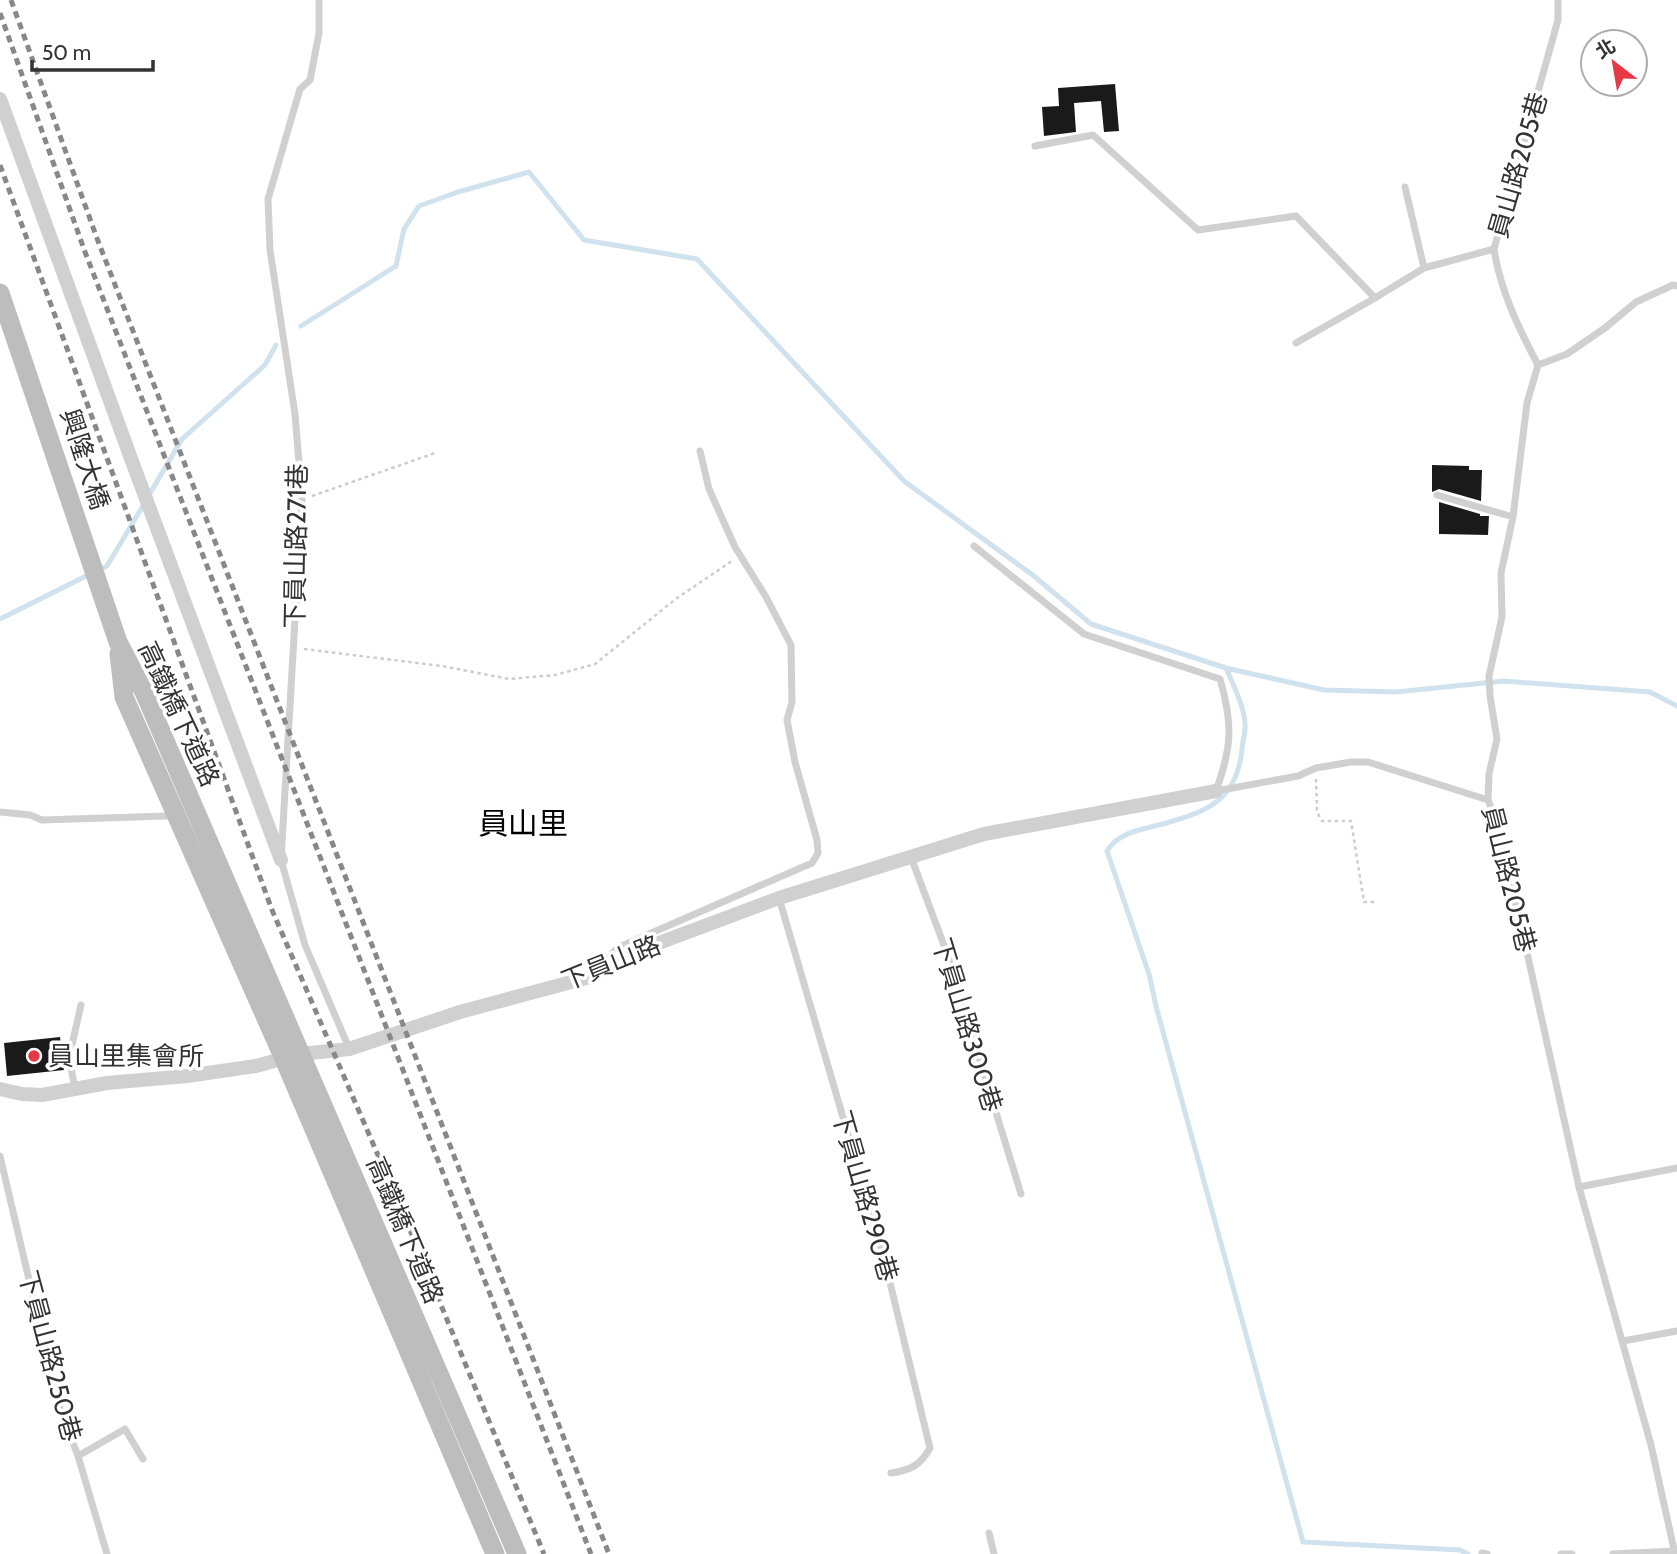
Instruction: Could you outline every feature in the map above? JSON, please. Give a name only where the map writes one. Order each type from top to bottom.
[{"type":"street","points":[[0,99],[281,860]]},
{"type":"street","name":"興隆大橋","points":[[0,293],[118,642]]},
{"type":"street","name":"高鐵橋下道路","points":[[118,642],[124,696],[292,1056],[517,1554]]},
{"type":"street","name":"下員山路","points":[[0,1089],[42,1095],[75,1088],[256,1066],[292,1056],[349,1049],[460,1012],[590,977],[648,947],[779,898],[984,834],[1216,791]]},
{"type":"street","name":"高鐵橋下道路","points":[[292,1056],[495,1554]]},
{"type":"lane","name":"下員山路271巷","points":[[319,0],[319,33],[310,80],[300,89],[268,199],[270,250],[295,414],[302,499],[281,860],[305,946],[349,1049]]},
{"type":"lane","name":"員山路205巷","points":[[1558,0],[1558,20],[1494,249],[1497,267],[1514,316],[1538,365],[1527,403],[1513,517],[1502,573],[1502,617],[1489,677],[1497,739],[1489,774],[1488,800],[1520,921],[1579,1187],[1651,1445],[1675,1552]]},
{"type":"lane","points":[[1035,146],[1093,135],[1198,230],[1296,216],[1375,298]]},
{"type":"lane","points":[[1405,187],[1424,268]]},
{"type":"lane","points":[[1296,343],[1424,268],[1494,249]]},
{"type":"lane","points":[[1538,365],[1567,354],[1605,328],[1636,302],[1673,285],[1677,286]]},
{"type":"lane","points":[[590,977],[617,948],[812,863],[818,853],[817,840],[794,762],[787,720],[792,702],[791,645],[766,597],[740,556],[709,489],[700,451]]},
{"type":"lane","points":[[1437,495],[1513,517]]},
{"type":"lane","points":[[974,546],[1084,634],[1220,679],[1227,703],[1231,737],[1226,764],[1216,791]]},
{"type":"lane","points":[[1216,791],[1298,776],[1316,768],[1368,762],[1488,800]]},
{"type":"lane","points":[[0,812],[30,815],[41,820],[166,816]]},
{"type":"lane","name":"下員山路300巷","points":[[911,856],[948,956],[1021,1194]]},
{"type":"lane","name":"下員山路290巷","points":[[779,898],[884,1258],[930,1448],[922,1462],[910,1470],[891,1473]]},
{"type":"lane","points":[[75,1088],[69,1058],[81,1005]]},
{"type":"lane","name":"下員山路250巷","points":[[0,1156],[58,1403],[78,1456],[107,1554]]},
{"type":"lane","points":[[1579,1187],[1677,1168]]},
{"type":"lane","points":[[1623,1341],[1677,1331]]},
{"type":"lane","points":[[78,1456],[125,1429],[143,1459]]},
{"type":"lane","points":[[989,1533],[994,1554]]},
{"type":"lane","points":[[1613,1554],[1675,1552]]},
{"type":"lane","points":[[1561,1554],[1572,1554]]},
{"type":"path","points":[[302,499],[435,453]]},
{"type":"path","points":[[293,648],[442,666],[509,679],[555,675],[595,664],[677,598],[740,556]]},
{"type":"path","points":[[1316,768],[1317,812],[1322,821],[1351,821],[1364,902],[1377,901]]},
{"type":"building","points":[[1115,84],[1119,131],[1104,132],[1101,101],[1074,103],[1076,132],[1044,136],[1042,107],[1059,106],[1058,88]]},
{"type":"building","points":[[1432,465],[1469,466],[1469,470],[1482,470],[1481,501],[1439,489],[1432,492]]},
{"type":"building","points":[[1439,502],[1480,516],[1489,516],[1488,535],[1439,534]]},
{"type":"building","name":"員山里集會所","points":[[60,1037],[64,1070],[7,1076],[4,1043]]},
{"type":"waterway","points":[[301,326],[396,266],[404,229],[419,206],[529,172],[584,240],[697,259],[904,481],[1034,576],[1091,624],[1226,668],[1324,690],[1396,692],[1504,681],[1650,692],[1677,706]]},
{"type":"waterway","points":[[149,495],[182,439],[265,365],[276,345]]},
{"type":"waterway","points":[[99,570],[107,566],[144,504]]},
{"type":"waterway","points":[[0,619],[90,574]]},
{"type":"waterway","points":[[1226,668],[1240,702],[1245,727],[1239,767],[1226,792],[1217,801],[1193,814],[1125,835],[1107,851],[1149,974],[1303,1542],[1460,1550],[1468,1554]]},
{"type":"railway","points":[[11,0],[98,241],[609,1554]]},
{"type":"railway","points":[[0,13],[85,252],[591,1554]]},
{"type":"railway","points":[[0,165],[272,910],[400,1206],[544,1554]]},
{"type":"place","name":"員山里集會所","points":[[34,1056]]},
{"type":"district","name":"員山里","points":[[523,824]]}]
